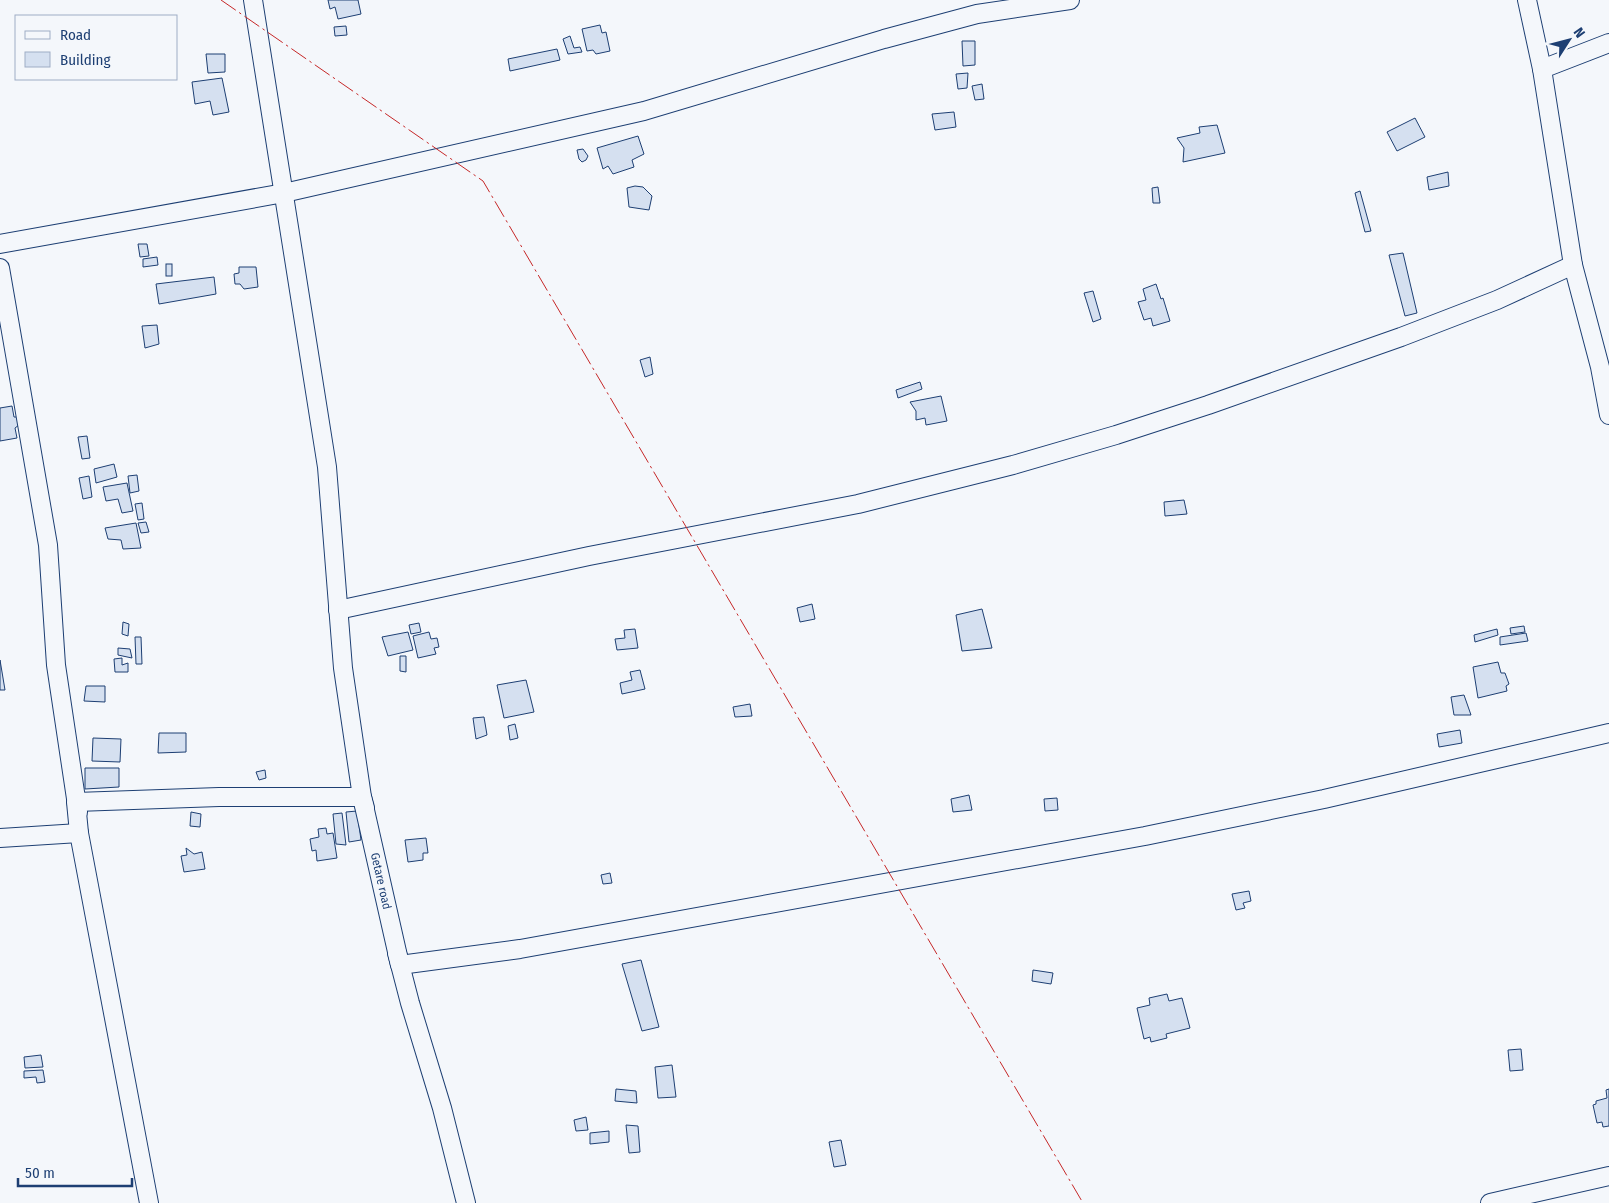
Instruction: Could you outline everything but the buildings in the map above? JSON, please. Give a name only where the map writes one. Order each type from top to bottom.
[{"type":"street","points":[[253,0],[327,467],[343,668],[362,797],[382,895],[410,1003],[442,1108],[466,1203]]},
{"type":"street","points":[[0,244],[284,193],[644,111],[884,39],[977,14],[1070,0]]},
{"type":"street","points":[[1527,0],[1542,69],[1573,265],[1600,367],[1609,415]]},
{"type":"street","points":[[1542,69],[1609,43]]},
{"type":"street","points":[[338,610],[589,556],[858,504],[1013,465],[1116,435],[1208,405],[1401,337],[1497,300],[1573,265]]},
{"type":"street","points":[[0,268],[48,545],[56,665],[76,802],[150,1203]]},
{"type":"street","points":[[400,965],[520,949],[938,875],[1145,836],[1324,799],[1609,733]]},
{"type":"street","points":[[76,802],[218,797],[362,797]]},
{"type":"street","points":[[76,802],[79,833],[150,1203]]},
{"type":"street","points":[[0,838],[79,833]]},
{"type":"street","points":[[1490,1203],[1609,1176]]},
{"type":"power","points":[[221,0],[483,181],[1083,1203]]}]
